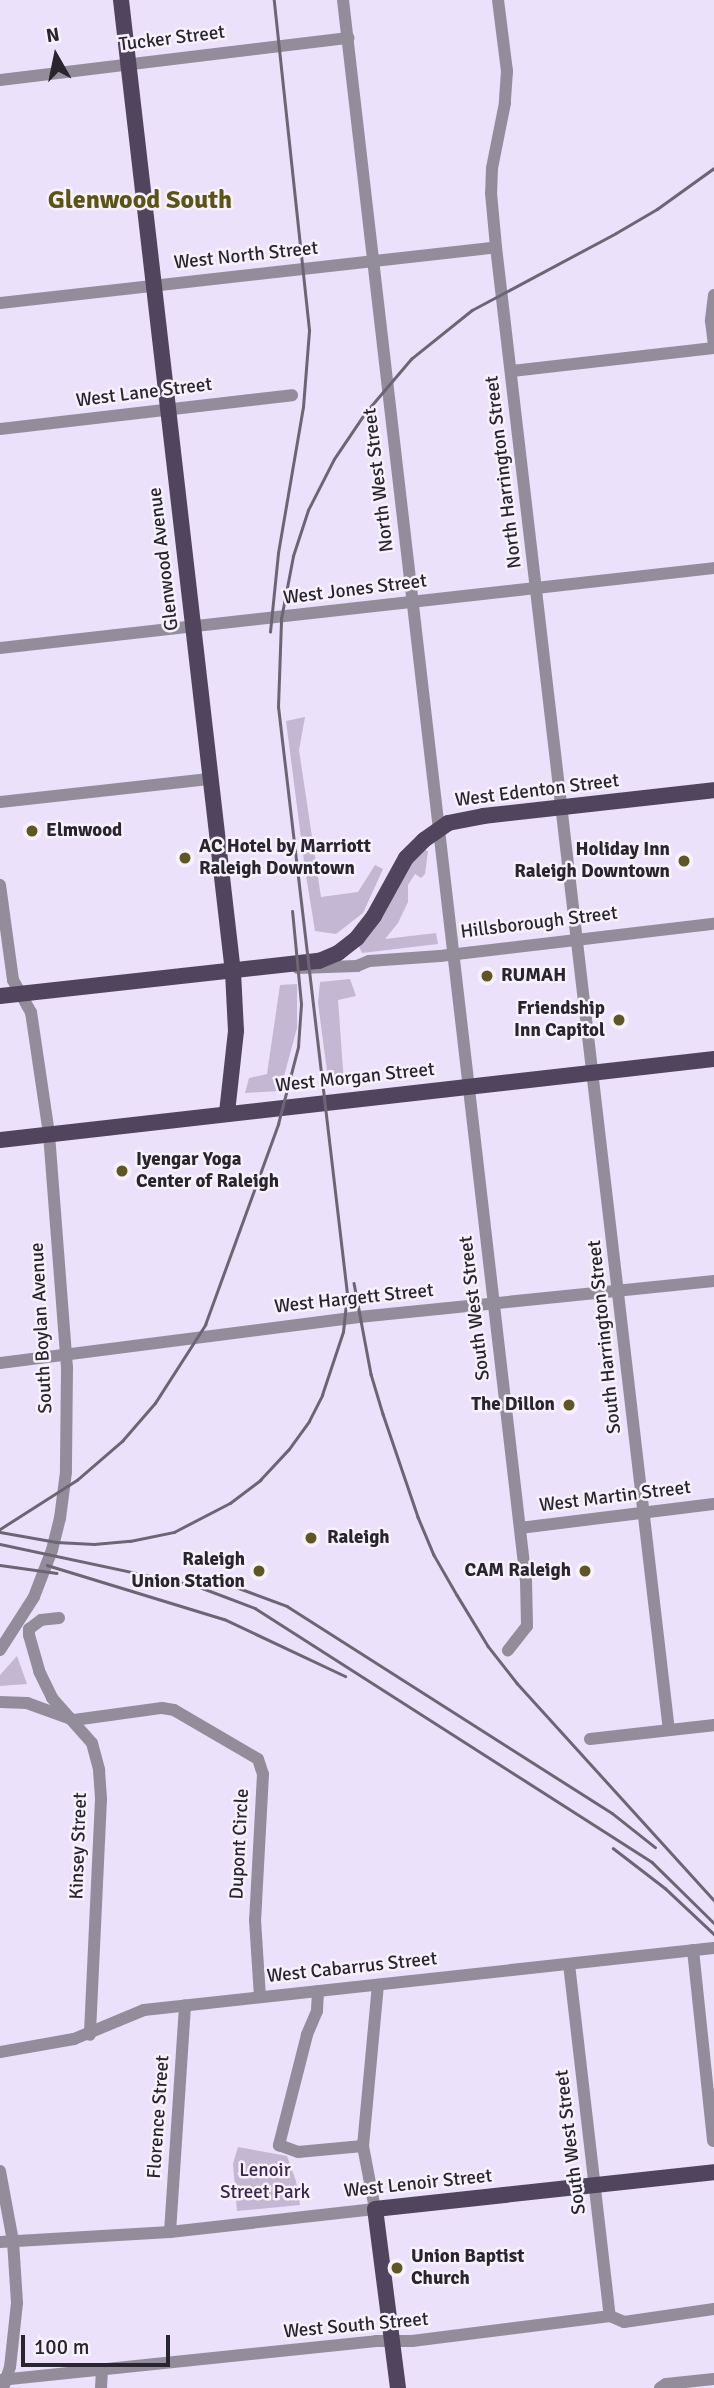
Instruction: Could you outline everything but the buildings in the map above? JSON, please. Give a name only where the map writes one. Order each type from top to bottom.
[{"type":"main road","name":"Glenwood Avenue","points":[[121,0],[156,285],[209,779],[233,972],[236,1031],[227,1113]]},
{"type":"main road","name":"West Edenton Street","points":[[343,949],[370,922],[406,858],[438,829],[465,819],[714,790]]},
{"type":"main road","name":"Hillsborough Street","points":[[0,996],[283,967],[319,961],[343,949]]},
{"type":"main road","name":"West Morgan Street","points":[[0,1140],[714,1059]]},
{"type":"main road","name":"West Lenoir Street","points":[[375,2209],[714,2172]]},
{"type":"main road","points":[[375,2209],[398,2388]]},
{"type":"street","name":"North West Street","points":[[343,0],[453,954]]},
{"type":"street","name":"North Harrington Street","points":[[498,0],[507,71],[492,177],[496,247],[579,940]]},
{"type":"street","name":"Tucker Street","points":[[0,80],[348,38]]},
{"type":"street","name":"West North Street","points":[[0,303],[496,247]]},
{"type":"street","points":[[512,371],[714,347],[711,321],[714,295]]},
{"type":"street","name":"West Lane Street","points":[[0,429],[292,395]]},
{"type":"street","name":"West Jones Street","points":[[0,648],[714,568]]},
{"type":"street","points":[[0,802],[209,779]]},
{"type":"street","name":"South Boylan Avenue","points":[[0,885],[13,980],[31,1012],[49,1134],[66,1355],[66,1472],[52,1550],[34,1597],[0,1650]]},
{"type":"street","name":"Hillsborough Street","points":[[283,967],[314,970],[345,967],[369,961],[714,924]]},
{"type":"street","name":"South Harrington Street","points":[[579,940],[669,1730]]},
{"type":"street","name":"Hillsborough Street","points":[[343,949],[369,961]]},
{"type":"street","name":"South West Street","points":[[453,954],[520,1528],[528,1619],[521,1637],[508,1650]]},
{"type":"street","name":"West Hargett Street","points":[[0,1363],[281,1326],[714,1281]]},
{"type":"street","name":"West Martin Street","points":[[520,1528],[714,1504]]},
{"type":"street","name":"Kinsey Street","points":[[59,1618],[41,1620],[29,1629],[29,1635],[39,1671],[52,1698],[92,1743],[102,1794],[90,2035]]},
{"type":"street","name":"Dupont Circle","points":[[0,1702],[27,1703],[74,1720],[162,1708],[174,1710],[258,1759],[263,1774],[256,1920],[260,1997]]},
{"type":"street","points":[[590,1739],[714,1725]]},
{"type":"street","name":"West Cabarrus Street","points":[[0,2052],[90,2035],[126,2016],[185,2005],[714,1948]]},
{"type":"street","points":[[693,1950],[713,2141]]},
{"type":"street","name":"South West Street","points":[[569,1964],[610,2316]]},
{"type":"street","points":[[375,2209],[363,2146],[378,1985]]},
{"type":"street","points":[[318,1991],[317,2011],[307,2035],[279,2145],[299,2152],[363,2146]]},
{"type":"street","name":"Florence Street","points":[[170,2232],[185,2005]]},
{"type":"street","points":[[0,2171],[6,2241],[17,2302],[3,2382]]},
{"type":"street","name":"West Lenoir Street","points":[[6,2241],[170,2232],[375,2209]]},
{"type":"street","name":"West South Street","points":[[3,2382],[393,2342],[610,2316],[624,2322],[714,2309]]},
{"type":"street","points":[[101,2388],[102,2371]]},
{"type":"street","points":[[660,2388],[666,2384],[714,2379]]},
{"type":"green space","points":[[305,717],[299,750],[321,897],[358,892],[375,865],[383,869],[363,913],[336,934],[315,931],[305,869],[286,721]]},
{"type":"green space","points":[[420,848],[428,851],[425,874],[421,878],[415,874],[408,885],[408,902],[398,923],[385,939],[436,933],[438,944],[362,953],[358,944]]},
{"type":"green space","points":[[350,979],[356,996],[338,1000],[344,1083],[329,1086],[318,1003],[320,982]]},
{"type":"green space","points":[[297,984],[297,1028],[280,1091],[245,1093],[249,1078],[267,1074],[280,985]]},
{"type":"green space","points":[[17,1656],[27,1684],[0,1686],[0,1675]]},
{"type":"green space","name":"Lenoir Street Park","points":[[238,2147],[287,2156],[296,2181],[300,2205],[237,2211],[233,2164]]},
{"type":"railway","points":[[270,632],[278,553],[303,407],[309,330],[274,0]]},
{"type":"railway","points":[[0,1532],[56,1542],[94,1544],[130,1541],[174,1532],[230,1503],[260,1480],[289,1449],[309,1421],[322,1395],[343,1332],[347,1294],[278,707],[281,619],[293,556],[308,510],[334,459],[365,413],[411,359],[472,310],[657,209],[714,168]]},
{"type":"railway","points":[[0,1529],[77,1480],[122,1441],[155,1403],[205,1325],[278,1124],[298,1047],[301,1004],[292,911]]},
{"type":"railway","points":[[354,1283],[371,1374],[383,1414],[418,1517],[434,1555],[457,1595],[488,1646],[517,1683],[714,1900]]},
{"type":"railway","points":[[0,1544],[197,1586],[255,1608],[652,1862],[714,1923]]},
{"type":"railway","points":[[0,1565],[56,1573]]},
{"type":"railway","points":[[47,1565],[224,1619],[345,1676]]},
{"type":"railway","points":[[196,1578],[228,1584],[287,1606],[612,1813],[655,1847]]},
{"type":"railway","points":[[613,1848],[665,1888],[714,1934]]},
{"type":"place","name":"Elmwood","points":[[32,831]]},
{"type":"place","name":"AC Hotel by Marriott Raleigh Downtown","points":[[185,858]]},
{"type":"place","name":"Holiday Inn Raleigh Downtown","points":[[684,861]]},
{"type":"place","name":"RUMAH","points":[[487,976]]},
{"type":"place","name":"Friendship Inn Capitol","points":[[619,1020]]},
{"type":"place","name":"Iyengar Yoga Center of Raleigh","points":[[122,1171]]},
{"type":"place","name":"The Dillon","points":[[569,1405]]},
{"type":"place","name":"Raleigh","points":[[311,1538]]},
{"type":"place","name":"Raleigh Union Station","points":[[259,1571]]},
{"type":"place","name":"CAM Raleigh","points":[[585,1571]]},
{"type":"place","name":"Union Baptist Church","points":[[397,2268]]},
{"type":"district","name":"Glenwood South","points":[[140,201]]}]
